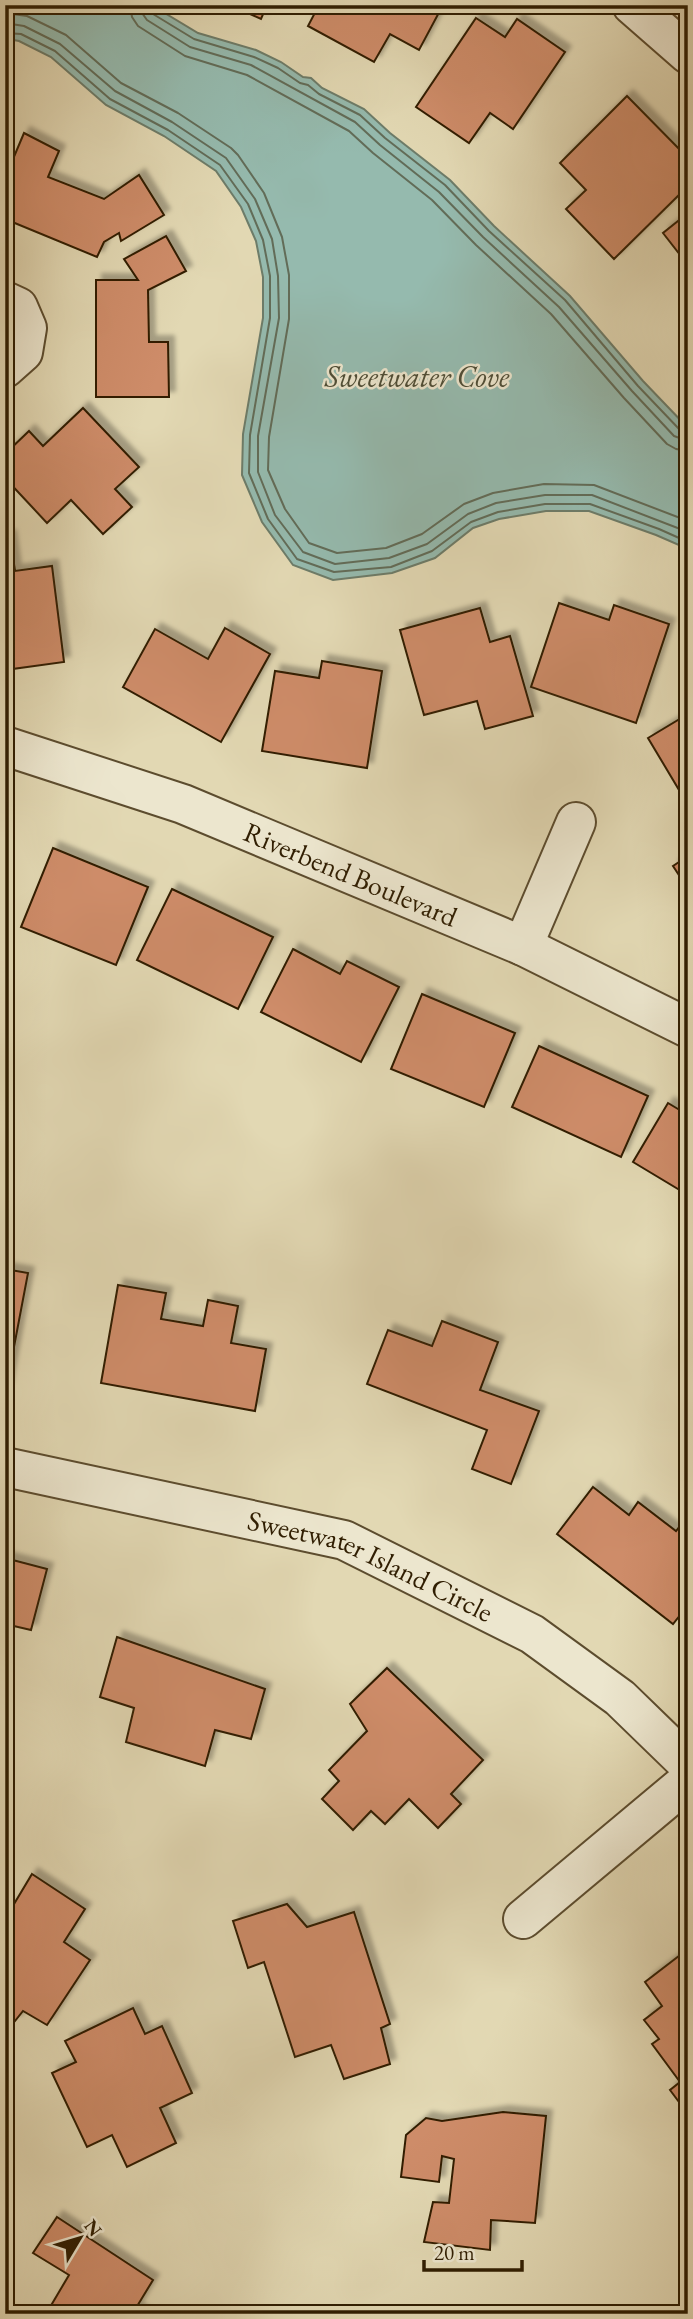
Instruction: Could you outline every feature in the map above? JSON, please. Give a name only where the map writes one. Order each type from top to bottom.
[{"type":"street","points":[[632,5],[688,54]]},
{"type":"street","points":[[5,301],[18,307],[27,328],[23,352],[5,368]]},
{"type":"street","name":"Riverbend Boulevard","points":[[5,746],[183,804],[523,946],[688,1028]]},
{"type":"street","points":[[523,946],[576,822]]},
{"type":"street","name":"Sweetwater Island Circle","points":[[5,1467],[344,1540],[532,1634],[620,1698],[688,1764]]},
{"type":"street","points":[[523,1919],[688,1781]]},
{"type":"water","name":"Sweetwater Cove","points":[[5,5],[153,6],[198,33],[256,50],[281,62],[303,77],[311,78],[322,88],[364,109],[450,180],[494,226],[570,296],[643,381],[688,428],[688,549],[589,511],[546,511],[499,519],[473,528],[435,558],[392,573],[333,580],[293,565],[262,522],[242,475],[243,434],[263,318],[263,277],[256,241],[241,207],[216,171],[164,136],[106,105],[51,57],[19,41],[5,40]]},
{"type":"building","points":[[230,5],[267,5],[261,19]]},
{"type":"building","points":[[319,5],[443,5],[419,50],[390,34],[374,62],[308,26]]},
{"type":"building","points":[[476,18],[505,37],[517,19],[565,52],[513,129],[490,113],[469,143],[416,107]]},
{"type":"building","points":[[627,96],[688,158],[688,186],[614,259],[566,209],[586,190],[560,163]]},
{"type":"building","points":[[24,133],[59,151],[48,177],[104,199],[139,175],[164,215],[121,241],[119,233],[104,242],[97,257],[5,219],[5,178]]},
{"type":"building","points":[[688,213],[688,265],[663,233]]},
{"type":"building","points":[[166,236],[186,271],[148,290],[149,342],[168,342],[169,397],[96,397],[96,280],[138,280],[124,259]]},
{"type":"building","points":[[83,408],[139,467],[115,489],[132,507],[103,534],[71,500],[47,523],[5,478],[5,454],[29,431],[43,446]]},
{"type":"building","points":[[10,536],[15,571],[52,566],[64,662],[5,670],[5,537]]},
{"type":"building","points":[[559,603],[609,620],[614,605],[669,624],[636,723],[531,687]]},
{"type":"building","points":[[480,608],[490,642],[510,636],[533,716],[485,729],[477,701],[424,715],[400,630]]},
{"type":"building","points":[[225,628],[270,654],[221,742],[123,687],[155,629],[208,659]]},
{"type":"building","points":[[322,661],[382,671],[367,768],[262,751],[275,671],[319,678]]},
{"type":"building","points":[[688,714],[688,805],[648,738]]},
{"type":"building","points":[[53,848],[148,887],[116,965],[21,927]]},
{"type":"building","points":[[688,856],[688,889],[673,866]]},
{"type":"building","points":[[172,889],[273,937],[238,1009],[137,960]]},
{"type":"building","points":[[293,949],[340,974],[347,961],[399,987],[361,1062],[261,1012]]},
{"type":"building","points":[[422,994],[515,1033],[484,1107],[391,1069]]},
{"type":"building","points":[[539,1046],[648,1096],[621,1157],[512,1107]]},
{"type":"building","points":[[668,1103],[688,1115],[688,1195],[633,1162]]},
{"type":"building","points":[[5,1269],[28,1273],[6,1389],[5,1389]]},
{"type":"building","points":[[118,1285],[166,1293],[161,1319],[203,1326],[208,1300],[238,1306],[231,1343],[266,1349],[255,1411],[101,1383]]},
{"type":"building","points":[[442,1321],[498,1342],[480,1390],[539,1411],[511,1484],[472,1469],[487,1430],[367,1384],[388,1330],[432,1346]]},
{"type":"building","points":[[593,1487],[629,1515],[638,1502],[676,1531],[688,1516],[688,1605],[673,1624],[557,1534]]},
{"type":"building","points":[[5,1558],[47,1569],[31,1630],[5,1624]]},
{"type":"building","points":[[117,1637],[265,1689],[251,1739],[215,1730],[205,1766],[126,1742],[134,1708],[100,1697]]},
{"type":"building","points":[[387,1668],[483,1760],[451,1794],[461,1804],[438,1828],[409,1799],[385,1824],[371,1811],[353,1830],[322,1799],[339,1781],[329,1770],[367,1731],[350,1704]]},
{"type":"building","points":[[32,1874],[85,1909],[64,1942],[90,1960],[47,2025],[23,2011],[15,2021],[5,2015],[5,1905],[11,1909]]},
{"type":"building","points":[[287,1904],[307,1927],[354,1912],[390,2024],[381,2028],[390,2064],[344,2079],[331,2045],[295,2057],[264,1962],[248,1968],[233,1921]]},
{"type":"building","points":[[688,1949],[688,2114],[670,2090],[680,2082],[652,2044],[659,2039],[644,2020],[662,2006],[645,1982]]},
{"type":"building","points":[[133,2008],[145,2034],[162,2026],[192,2093],[160,2108],[176,2143],[127,2167],[112,2135],[87,2147],[52,2073],[76,2062],[65,2041]]},
{"type":"building","points":[[503,2112],[546,2116],[535,2223],[491,2220],[490,2250],[424,2242],[433,2202],[449,2203],[454,2159],[442,2156],[439,2182],[401,2177],[406,2135],[426,2118],[442,2121]]},
{"type":"building","points":[[57,2217],[153,2280],[136,2308],[144,2314],[46,2314],[69,2275],[33,2253]]}]
